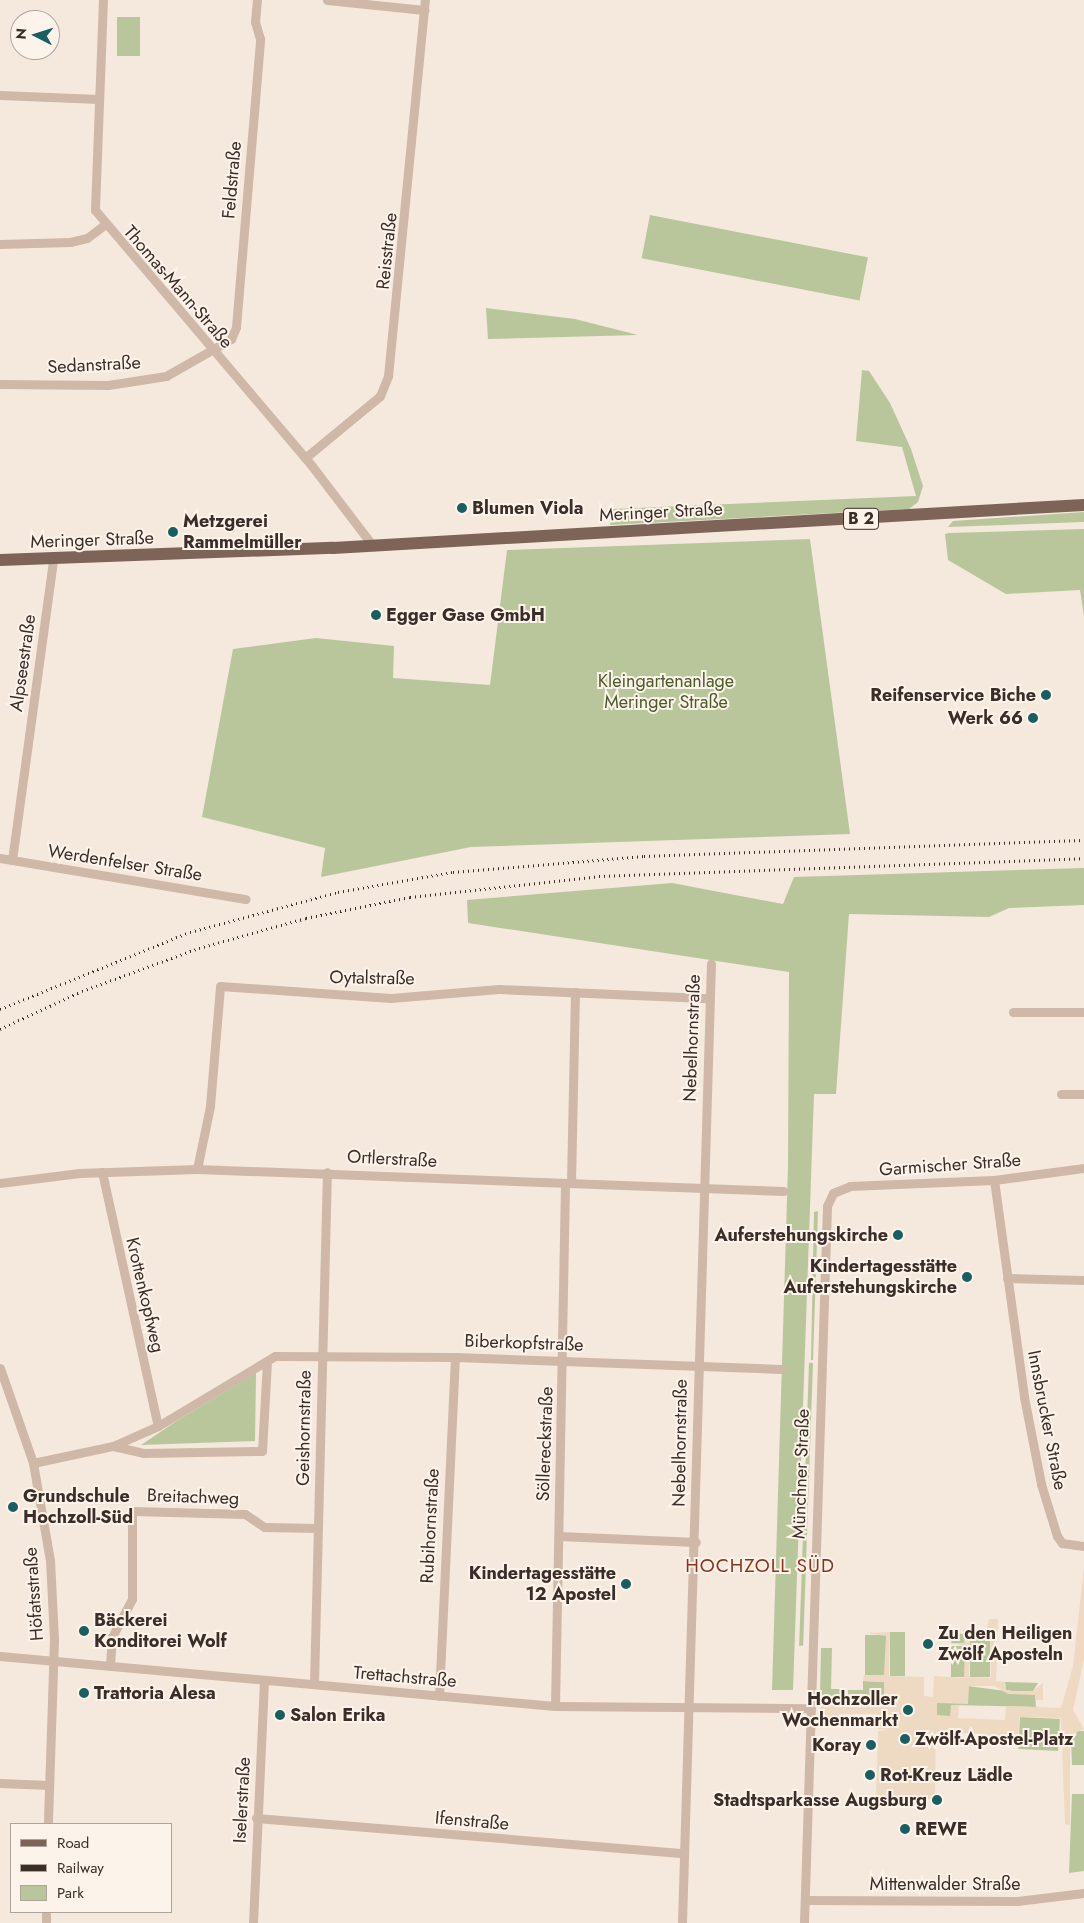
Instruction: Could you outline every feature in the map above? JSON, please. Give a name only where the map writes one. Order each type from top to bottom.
[{"type":"main road","name":"Meringer Straße","points":[[0,560],[373,546],[1084,505]]},
{"type":"street","name":"Thomas-Mann-Straße","points":[[103,0],[94,210],[103,226],[305,458],[373,546]]},
{"type":"street","name":"Feldstraße","points":[[213,353],[231,340],[236,327],[260,39],[255,22],[257,0]]},
{"type":"street","points":[[327,0],[424,10]]},
{"type":"street","name":"Reisstraße","points":[[305,458],[380,396],[388,376],[425,0]]},
{"type":"street","points":[[0,95],[99,99]]},
{"type":"street","points":[[0,244],[70,242],[87,238],[103,226]]},
{"type":"street","name":"Sedanstraße","points":[[0,384],[118,383],[166,376],[213,353]]},
{"type":"street","name":"Alpseestraße","points":[[12,860],[54,559]]},
{"type":"street","name":"Werdenfelser Straße","points":[[0,858],[246,899]]},
{"type":"street","name":"Nebelhornstraße","points":[[682,1923],[691,1708],[696,1542],[698,1366],[711,963]]},
{"type":"street","name":"Oytalstraße","points":[[196,1169],[210,1106],[220,986],[391,998],[499,989],[709,998]]},
{"type":"street","name":"Söllereckstraße","points":[[555,1706],[568,1183],[575,992]]},
{"type":"street","points":[[1013,1012],[1084,1012]]},
{"type":"street","points":[[1061,1094],[1084,1094]]},
{"type":"street","name":"Garmischer Straße","points":[[827,1206],[833,1193],[850,1186],[994,1180],[1084,1168]]},
{"type":"street","name":"Ortlerstraße","points":[[0,1183],[102,1172],[196,1169],[327,1172],[568,1183],[703,1186],[784,1191]]},
{"type":"street","name":"Krottenkopfweg","points":[[102,1172],[158,1426]]},
{"type":"street","name":"Geishornstraße","points":[[314,1684],[327,1172]]},
{"type":"street","name":"Innsbrucker Straße","points":[[994,1180],[1028,1424],[1054,1528],[1062,1542],[1084,1546]]},
{"type":"street","name":"Münchner Straße","points":[[804,1923],[809,1708],[827,1206]]},
{"type":"street","points":[[1007,1278],[1084,1280]]},
{"type":"street","name":"Biberkopfstraße","points":[[33,1463],[113,1446],[158,1426],[275,1356],[455,1357],[781,1369]]},
{"type":"street","name":"Rubihornstraße","points":[[439,1696],[455,1357]]},
{"type":"street","name":"Biberkopfstraße","points":[[113,1446],[143,1453],[262,1451],[267,1361]]},
{"type":"street","name":"Höfatsstraße","points":[[0,1368],[33,1463],[50,1560],[53,1661],[48,1823]]},
{"type":"street","name":"Breitachweg","points":[[110,1666],[112,1637],[132,1599],[132,1511],[245,1514],[264,1527],[318,1528]]},
{"type":"street","points":[[559,1536],[696,1542]]},
{"type":"street","name":"Trettachstraße","points":[[0,1656],[555,1706],[809,1708]]},
{"type":"street","name":"Iselerstraße","points":[[253,1923],[256,1818],[264,1680]]},
{"type":"street","points":[[0,1783],[49,1785]]},
{"type":"street","name":"Ifenstraße","points":[[256,1818],[684,1853]]},
{"type":"street","name":"Mittenwalder Straße","points":[[805,1900],[1018,1901],[1084,1893]]},
{"type":"green space","points":[[117,17],[140,17],[140,56],[117,56]]},
{"type":"green space","points":[[650,215],[868,257],[860,301],[642,258]]},
{"type":"green space","points":[[486,308],[575,319],[638,335],[488,339]]},
{"type":"green space","points":[[862,370],[869,371],[890,403],[911,449],[923,486],[918,502],[909,509],[610,525],[612,509],[916,496],[902,447],[856,441]]},
{"type":"green space","points":[[1084,512],[1084,522],[948,527],[953,521]]},
{"type":"green space","points":[[1084,529],[1084,616],[1080,590],[1006,594],[948,560],[945,534],[949,533]]},
{"type":"green space","name":"Kleingartenanlage Meringer Straße","points":[[810,539],[850,834],[471,847],[321,877],[325,848],[202,817],[233,649],[316,638],[394,646],[393,678],[490,685],[507,550]]},
{"type":"green space","points":[[1084,868],[1084,905],[1009,908],[989,917],[849,914],[836,1094],[814,1094],[793,1690],[772,1690],[788,1167],[789,972],[468,923],[467,900],[672,883],[783,904],[794,877]]},
{"type":"green space","points":[[818,1211],[813,1360],[811,1360],[814,1212]]},
{"type":"green space","points":[[809,1363],[813,1363],[803,1646],[799,1646]]},
{"type":"green space","points":[[256,1373],[255,1441],[141,1445],[175,1422]]},
{"type":"green space","points":[[890,1632],[905,1632],[905,1676],[890,1676]]},
{"type":"green space","points":[[952,1633],[965,1634],[964,1644],[951,1643]]},
{"type":"green space","points":[[865,1635],[886,1635],[886,1675],[865,1675]]},
{"type":"green space","points":[[970,1638],[990,1638],[990,1677],[970,1677]]},
{"type":"green space","points":[[951,1646],[965,1646],[965,1677],[951,1677]]},
{"type":"green space","points":[[821,1648],[832,1648],[831,1689],[843,1689],[843,1698],[820,1697]]},
{"type":"green space","points":[[863,1681],[884,1682],[884,1699],[848,1698],[848,1690],[863,1690]]},
{"type":"green space","points":[[1005,1682],[1038,1683],[1033,1691],[1012,1691],[1006,1690]]},
{"type":"green space","points":[[968,1686],[1035,1695],[1036,1707],[951,1705],[951,1716],[936,1716],[937,1703]]},
{"type":"green space","points":[[1020,1717],[1060,1719],[1058,1751],[1018,1749]]},
{"type":"green space","points":[[1078,1731],[1084,1731],[1084,1765],[1072,1765],[1071,1739]]},
{"type":"green space","points":[[1072,1794],[1084,1794],[1084,1871],[1069,1873]]},
{"type":"shaded area","points":[[1084,1567],[1084,1659],[1073,1710],[1084,1729],[1070,1735],[1070,1825],[1065,1824],[1061,1718],[1019,1717],[1018,1743],[986,1741],[986,1734],[936,1732],[935,1799],[876,1798],[878,1731],[892,1730],[878,1729],[877,1714],[839,1714],[838,1723],[820,1723],[820,1697],[884,1699],[884,1682],[863,1681],[864,1675],[884,1675],[886,1636],[865,1633],[890,1632],[889,1676],[924,1677],[924,1696],[933,1697],[934,1676],[964,1678],[965,1646],[952,1643],[965,1643],[965,1634],[986,1634],[989,1619],[998,1619],[996,1681],[1005,1682],[1006,1690],[1012,1691],[1033,1691],[1043,1683],[1043,1700],[1036,1700],[1035,1695],[1008,1694],[994,1686],[969,1686],[968,1704],[937,1703],[937,1715],[950,1716],[951,1705],[959,1705],[958,1718],[1005,1720],[1006,1706],[1061,1708],[1073,1666]],"holes":[[[970,1638],[990,1639],[991,1678],[969,1677]]]},
{"type":"railway","points":[[0,1009],[190,932],[338,892],[453,872],[644,856],[1084,840]]},
{"type":"railway","points":[[0,1029],[82,991],[199,948],[306,918],[410,897],[599,876],[1084,858]]},
{"type":"place","name":"Blumen Viola","points":[[462,508]]},
{"type":"place","name":"Metzgerei Rammelmüller","points":[[173,532]]},
{"type":"place","name":"Egger Gase GmbH","points":[[376,615]]},
{"type":"place","name":"Reifenservice Biche","points":[[1046,695]]},
{"type":"place","name":"Werk 66","points":[[1033,718]]},
{"type":"place","name":"Auferstehungskirche","points":[[898,1235]]},
{"type":"place","name":"Kindertagesstätte Auferstehungskirche","points":[[967,1277]]},
{"type":"place","name":"Grundschule Hochzoll-Süd","points":[[13,1507]]},
{"type":"place","name":"Kindertagesstätte 12 Apostel","points":[[626,1584]]},
{"type":"place","name":"Bäckerei Konditorei Wolf","points":[[84,1631]]},
{"type":"place","name":"Zu den Heiligen Zwölf Aposteln","points":[[928,1644]]},
{"type":"place","name":"Trattoria Alesa","points":[[84,1693]]},
{"type":"place","name":"Hochzoller Wochenmarkt","points":[[908,1710]]},
{"type":"place","name":"Salon Erika","points":[[280,1715]]},
{"type":"place","name":"Zwölf-Apostel-Platz","points":[[905,1739]]},
{"type":"place","name":"Koray","points":[[871,1745]]},
{"type":"place","name":"Rot-Kreuz Lädle","points":[[870,1775]]},
{"type":"place","name":"Stadtsparkasse Augsburg","points":[[937,1800]]},
{"type":"place","name":"REWE","points":[[905,1829]]},
{"type":"district","name":"HOCHZOLL SÜD","points":[[760,1566]]}]
